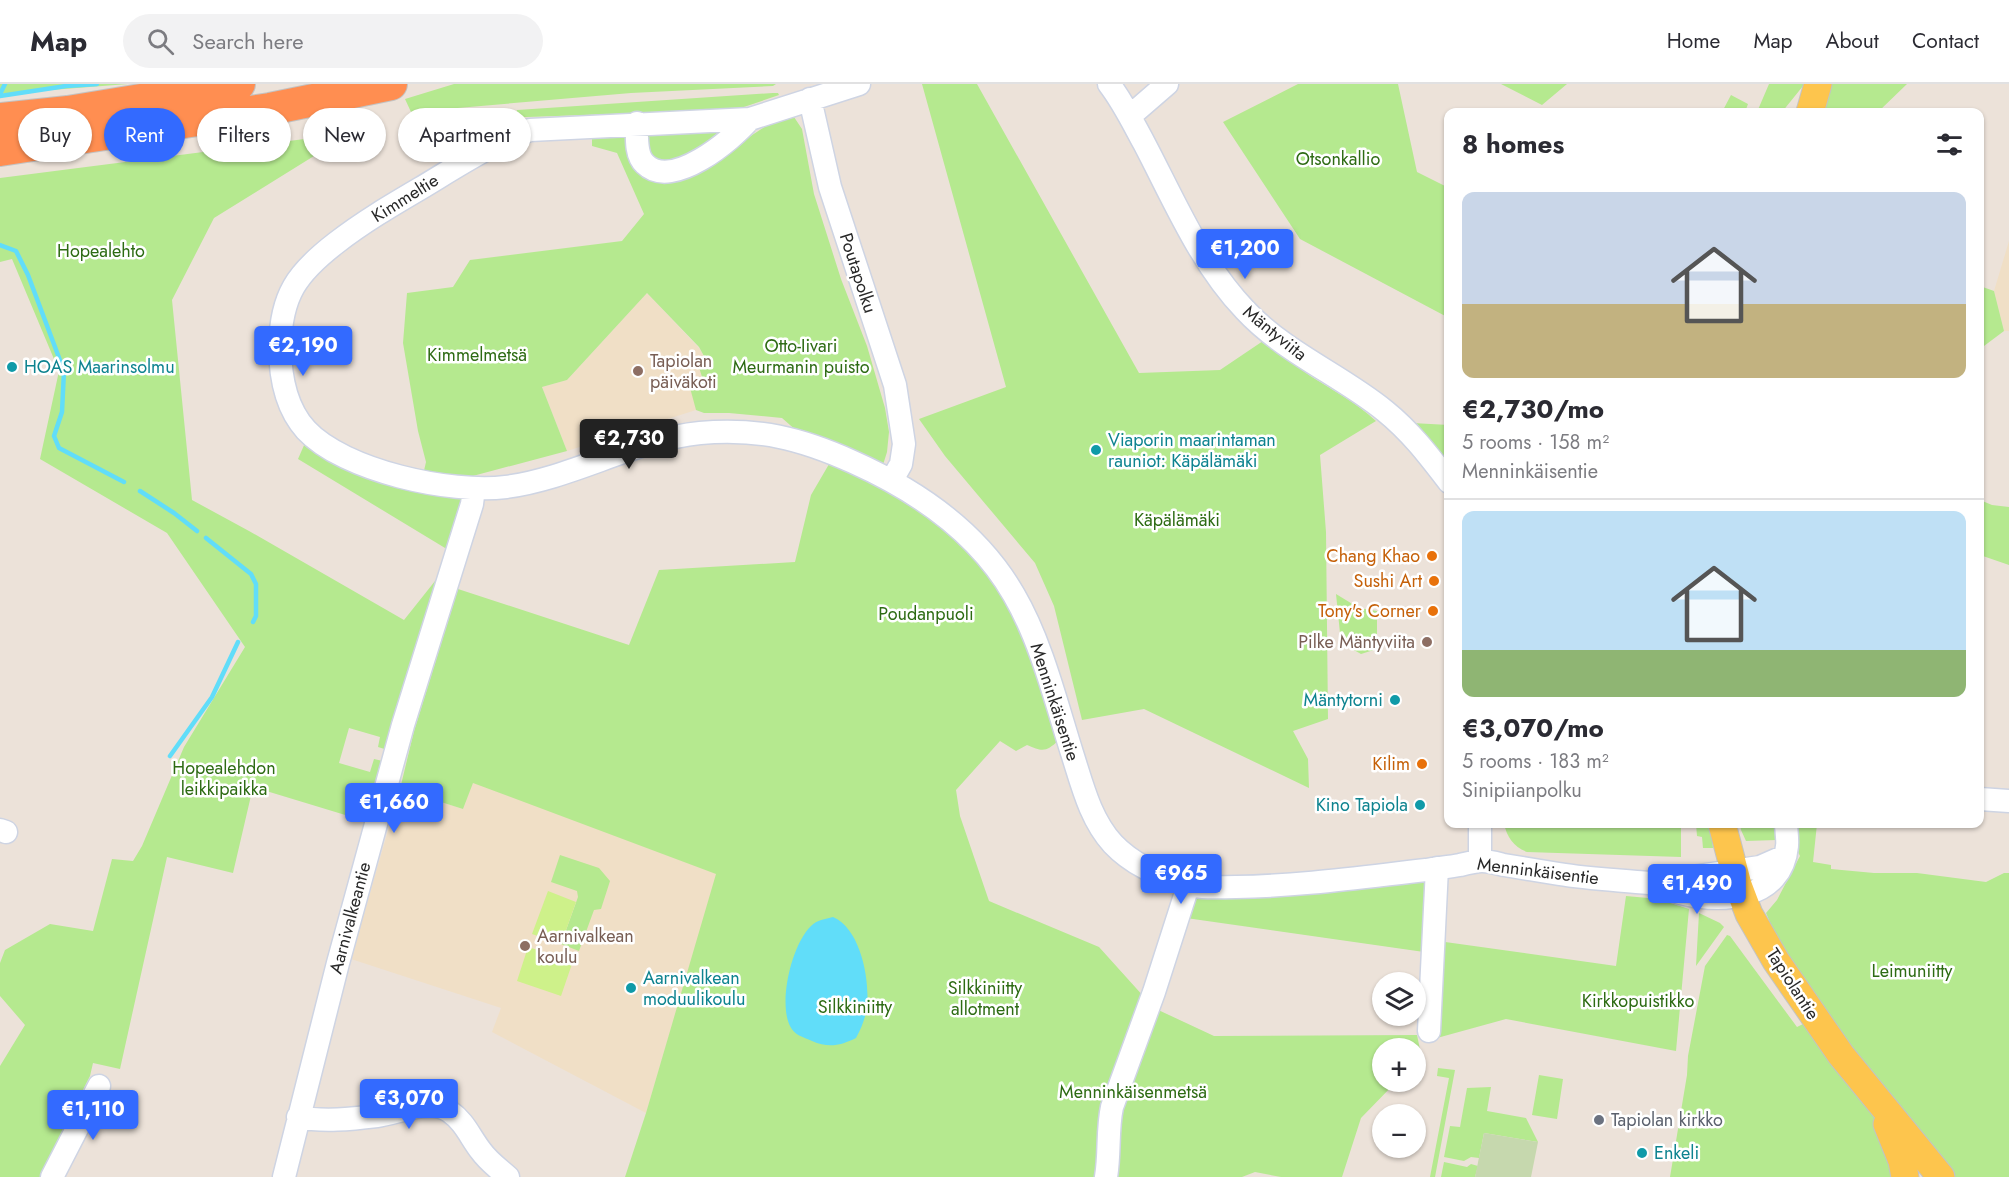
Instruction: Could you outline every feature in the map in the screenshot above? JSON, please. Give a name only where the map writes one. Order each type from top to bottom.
[{"type":"highway","points":[[0,119],[68,112],[239,84]]},
{"type":"highway","points":[[0,150],[270,109],[391,84]]},
{"type":"main road","points":[[1811,108],[1818,84]]},
{"type":"main road","name":"Tapiolantie","points":[[1723,828],[1733,870],[1743,897],[1754,923],[1783,971],[1834,1046],[1941,1177]]},
{"type":"main road","name":"Tapiolantie","points":[[1875,1099],[1894,1139],[1905,1177]]},
{"type":"street","name":"Kimmeltie","points":[[474,488],[441,486],[354,462],[329,449],[307,432],[294,414],[281,375],[281,328],[284,309],[290,292],[325,251],[348,233],[400,200],[500,142],[530,130],[750,119],[859,84]]},
{"type":"street","name":"Mäntyviita","points":[[1109,84],[1130,116],[1205,256],[1222,284],[1244,310],[1287,346],[1384,410],[1418,442],[1444,476]]},
{"type":"street","points":[[1130,116],[1167,84]]},
{"type":"street","name":"Poutapolku","points":[[810,99],[830,188],[894,386],[904,444],[901,464],[892,480]]},
{"type":"street","points":[[637,123],[641,158],[650,168],[665,171],[689,165],[715,150],[739,132],[750,119]]},
{"type":"street","name":"Menninkäisentie","points":[[474,488],[508,487],[545,478],[625,450],[679,437],[736,431],[753,431],[805,443],[852,461],[892,480],[936,508],[969,536],[987,555],[1012,590],[1032,632],[1090,806],[1104,833],[1136,863],[1149,871],[1188,886],[1282,886],[1480,861],[1581,877],[1663,885],[1677,893],[1720,898],[1743,897]]},
{"type":"street","name":"Aarnivalkeantie","points":[[284,1177],[403,724],[472,504],[474,488]]},
{"type":"street","points":[[1984,799],[2009,801]]},
{"type":"street","points":[[1480,828],[1480,861]]},
{"type":"street","points":[[1743,897],[1767,884],[1780,868],[1785,856],[1786,828]]},
{"type":"street","name":"Menninkäisentie","points":[[1663,885],[1678,879],[1760,867],[1785,856]]},
{"type":"street","points":[[1429,1031],[1437,868]]},
{"type":"street","points":[[1106,1177],[1108,1124],[1112,1107],[1154,992],[1188,886]]},
{"type":"street","points":[[52,1177],[99,1086]]},
{"type":"street","points":[[298,1117],[308,1119],[378,1116],[438,1106],[457,1117],[482,1152],[508,1177]]},
{"type":"shaded area","points":[[2009,241],[2009,331],[2004,331],[1994,291]]},
{"type":"shaded area","name":"Tapiolan päiväkoti","points":[[647,293],[699,348],[705,358],[695,404],[696,410],[567,451],[542,387],[567,380]]},
{"type":"shaded area","name":"Aarnivalkean koulu","points":[[473,782],[717,874],[646,1113],[492,1032],[501,1008],[351,959],[400,789],[463,809]]},
{"type":"green space","points":[[0,84],[128,84],[0,94]]},
{"type":"green space","points":[[454,84],[776,84],[773,86],[631,93],[457,108],[409,108],[405,99]]},
{"type":"green space","name":"Käpälämäki","points":[[922,84],[977,84],[1139,373],[1220,370],[1263,341],[1376,421],[1320,455],[1326,532],[1328,719],[1293,731],[1308,759],[1309,788],[1144,709],[1082,720],[1054,606],[1035,563],[945,456],[919,419],[1006,387]]},
{"type":"green space","name":"Otsonkallio","points":[[1298,84],[1398,84],[1417,172],[1444,186],[1444,315],[1300,239],[1223,122]]},
{"type":"green space","points":[[1501,84],[1567,84],[1542,105]]},
{"type":"green space","points":[[1769,84],[1803,84],[1785,108],[1759,108]]},
{"type":"green space","points":[[1831,84],[1907,84],[1882,108],[1823,108]]},
{"type":"green space","points":[[778,93],[779,95],[741,108],[724,110],[531,117],[531,109]]},
{"type":"green space","points":[[1731,95],[1748,104],[1746,108],[1724,108]]},
{"type":"green space","points":[[792,114],[802,129],[814,194],[841,279],[867,346],[885,408],[889,432],[887,452],[882,468],[798,432],[782,418],[704,413],[696,410],[689,384],[702,377],[698,364],[705,358],[699,347],[647,293],[567,380],[542,387],[567,451],[469,477],[423,475],[426,462],[418,431],[403,343],[407,293],[453,287],[470,260],[622,241],[644,214],[617,153],[592,146],[592,133],[626,132],[636,165],[693,174],[769,124]]},
{"type":"green space","points":[[729,126],[698,154],[661,162],[648,152],[648,134]]},
{"type":"green space","points":[[303,139],[304,162],[214,218],[172,300],[192,500],[404,620],[439,576],[391,751],[378,747],[380,737],[349,728],[339,763],[370,772],[374,759],[387,762],[365,821],[253,787],[233,873],[167,857],[120,1069],[93,1063],[90,1076],[40,1177],[0,1177],[0,1066],[25,1025],[0,996],[0,963],[5,950],[50,924],[93,931],[112,859],[133,861],[142,846],[184,747],[245,647],[167,533],[40,459],[59,371],[12,259],[0,262],[0,178],[125,162],[185,162],[185,154],[197,153],[197,162],[291,162],[291,141]]},
{"type":"green space","points":[[1984,287],[1994,291],[2004,331],[1984,346]]},
{"type":"green space","points":[[1412,423],[1444,425],[1444,465]]},
{"type":"green space","points":[[305,443],[466,497],[450,551],[298,459]]},
{"type":"green space","name":"Silkkiniitty","points":[[832,459],[908,499],[978,558],[1017,616],[1059,740],[1044,750],[1027,745],[1016,751],[1000,741],[956,790],[960,816],[989,901],[1099,947],[1154,1008],[1214,1036],[1417,1035],[1418,1038],[1372,1038],[1372,1092],[1386,1092],[1372,1104],[1361,1118],[1342,1177],[1281,1177],[1255,1172],[1242,1177],[625,1177],[716,874],[473,783],[463,809],[400,789],[414,731],[458,589],[629,645],[659,570],[795,562],[811,495]]},
{"type":"green space","points":[[1984,502],[2009,507],[2009,565],[1984,556]]},
{"type":"green space","points":[[1336,594],[1359,608],[1377,611],[1377,649],[1361,654],[1345,645],[1340,633]]},
{"type":"green space","points":[[1505,828],[1681,828],[1681,857],[1527,852],[1518,847]]},
{"type":"green space","points":[[1696,828],[1710,828],[1713,848],[1703,848],[1702,837],[1697,836]]},
{"type":"green space","points":[[1741,828],[1777,828],[1777,840],[1746,841]]},
{"type":"green space","name":"Leimuniitty","points":[[1798,828],[1817,828],[1813,862],[1831,865],[1831,869],[1874,873],[1917,873],[1986,882],[2004,873],[2009,873],[2009,1177],[1950,1177],[1857,1062],[1776,936],[1766,913],[1777,900],[1800,856]]},
{"type":"green space","points":[[560,855],[599,868],[610,881],[601,909],[594,910],[579,951],[561,944],[578,897],[577,891],[551,882]]},
{"type":"green space","points":[[1426,880],[1424,952],[1186,918],[1191,894],[1260,898]]},
{"type":"green space","points":[[548,891],[576,902],[561,944],[532,934]]},
{"type":"green space","name":"Kirkkopuistikko","points":[[1626,896],[1659,899],[1689,909],[1676,1051],[1506,1019],[1437,1038],[1438,941],[1616,966]]},
{"type":"green space","points":[[1699,913],[1724,927],[1696,966]]},
{"type":"green space","points":[[1727,935],[1797,1027],[1803,1024],[1879,1120],[1900,1177],[1670,1177],[1687,1075],[1688,1056],[1705,966]]},
{"type":"green space","points":[[528,947],[573,961],[561,996],[517,981]]},
{"type":"green space","points":[[1438,1068],[1455,1070],[1435,1177],[1430,1177],[1449,1078],[1437,1076]]},
{"type":"green space","points":[[1539,1075],[1563,1079],[1557,1119],[1532,1115]]},
{"type":"green space","points":[[1491,1087],[1487,1111],[1526,1118],[1538,1142],[1484,1133],[1479,1158],[1471,1157],[1464,1161],[1444,1157],[1450,1126],[1460,1127],[1467,1088]]},
{"type":"green space","points":[[1484,1133],[1538,1142],[1531,1177],[1475,1177]]},
{"type":"green space","points":[[1444,1162],[1467,1167],[1471,1164],[1478,1166],[1475,1177],[1441,1177]]},
{"type":"water","points":[[833,917],[851,932],[857,944],[865,970],[868,997],[865,1016],[856,1038],[845,1043],[829,1045],[812,1041],[794,1032],[787,1016],[786,989],[793,959],[804,934],[816,922]]},
{"type":"waterway","points":[[0,94],[5,84]]},
{"type":"waterway","points":[[0,96],[66,86],[97,84]]},
{"type":"waterway","points":[[0,245],[16,251],[28,275],[64,371],[62,412],[54,436],[59,448],[124,482]]},
{"type":"waterway","points":[[140,491],[197,531]]},
{"type":"waterway","points":[[206,538],[251,574],[256,584],[256,616],[253,622]]},
{"type":"waterway","points":[[170,756],[212,697],[238,642]]},
{"type":"place","name":"HOAS Maarinsolmu","points":[[12,367]]},
{"type":"place","name":"Tapiolan päiväkoti","points":[[638,371]]},
{"type":"place","name":"Viaporin maarintaman rauniot: Käpälämäki","points":[[1096,450]]},
{"type":"place","name":"Chang Khao","points":[[1432,556]]},
{"type":"place","name":"Sushi Art","points":[[1434,581]]},
{"type":"place","name":"Tony's Corner","points":[[1433,611]]},
{"type":"place","name":"Pilke Mäntyviita","points":[[1427,642]]},
{"type":"place","name":"Mäntytorni","points":[[1395,700]]},
{"type":"place","name":"Kilim","points":[[1422,764]]},
{"type":"place","name":"Kino Tapiola","points":[[1420,805]]},
{"type":"place","name":"Aarnivalkean koulu","points":[[525,946]]},
{"type":"place","name":"Aarnivalkean moduulikoulu","points":[[631,988]]},
{"type":"place","name":"Tapiolan kirkko","points":[[1599,1120]]},
{"type":"place","name":"Enkeli","points":[[1642,1153]]},
{"type":"park label","name":"Hopealehto","points":[[101,251]]},
{"type":"park label","name":"Kimmelmetsä","points":[[477,355]]},
{"type":"park label","name":"Otto-Iivari Meurmanin puisto","points":[[801,356]]},
{"type":"park label","name":"Poudanpuoli","points":[[926,614]]},
{"type":"park label","name":"Hopealehdon leikkipaikka","points":[[224,778]]},
{"type":"park label","name":"Silkkiniitty allotment","points":[[985,998]]},
{"type":"park label","name":"Menninkäisenmetsä","points":[[1133,1092]]}]
